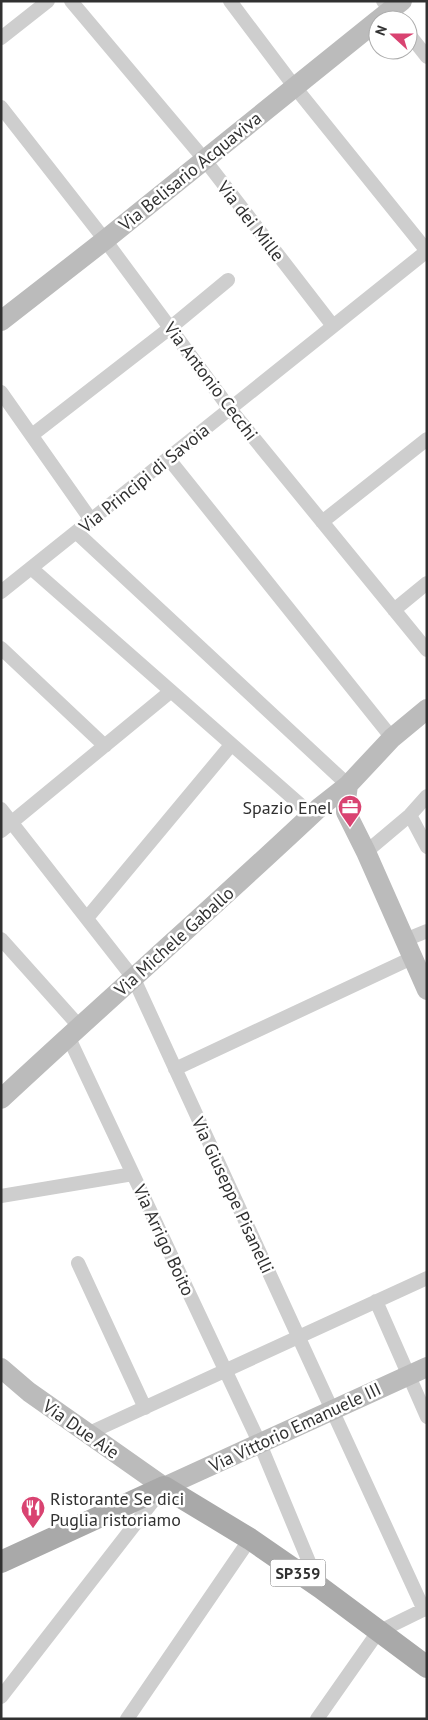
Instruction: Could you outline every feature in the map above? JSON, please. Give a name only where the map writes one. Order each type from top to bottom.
[{"type":"main road","name":"SP359","points":[[164,1487],[250,1539],[321,1588],[427,1667]]},
{"type":"main road","points":[[1,1562],[164,1487]]},
{"type":"street","points":[[1,38],[48,1]]},
{"type":"street","name":"Via dei Mille","points":[[71,1],[204,160],[333,326]]},
{"type":"street","points":[[230,1],[294,86],[427,251]]},
{"type":"street","name":"Via Belisario Acquaviva","points":[[1,321],[105,240],[368,28]]},
{"type":"street","points":[[418,46],[427,57]]},
{"type":"street","name":"Via Antonio Cecchi","points":[[1,107],[105,240],[230,409],[427,650]]},
{"type":"street","name":"Via Principi di Savoia","points":[[1,592],[427,251]]},
{"type":"street","points":[[32,435],[170,328],[228,280]]},
{"type":"street","points":[[1,392],[91,520]]},
{"type":"street","points":[[322,522],[427,439]]},
{"type":"street","points":[[168,458],[392,738]]},
{"type":"street","points":[[76,532],[348,785],[346,812],[366,852],[427,990]]},
{"type":"street","points":[[31,568],[312,815]]},
{"type":"street","points":[[394,610],[427,583]]},
{"type":"street","points":[[1,648],[104,746]]},
{"type":"street","points":[[6,826],[170,692]]},
{"type":"street","name":"Via Michele Gaballo","points":[[1,1099],[73,1031],[134,979],[312,815],[348,785],[392,738],[427,709]]},
{"type":"street","points":[[87,918],[231,745]]},
{"type":"street","points":[[366,852],[410,815],[427,796]]},
{"type":"street","name":"Via Giuseppe Pisanelli","points":[[1,809],[6,826],[87,918],[134,979],[425,1609]]},
{"type":"street","points":[[410,815],[427,847]]},
{"type":"street","points":[[175,1069],[409,949],[427,931]]},
{"type":"street","name":"Via Arrigo Boito","points":[[1,939],[73,1031],[133,1174],[260,1444],[321,1588]]},
{"type":"street","points":[[1,1196],[133,1174]]},
{"type":"street","points":[[78,1262],[145,1408]]},
{"type":"street","points":[[88,1434],[427,1278]]},
{"type":"street","points":[[376,1301],[427,1417]]},
{"type":"street","name":"Via Vittorio Emanuele III","points":[[164,1487],[427,1367]]},
{"type":"street","name":"Via Due Aie","points":[[1,1368],[29,1392],[164,1487]]},
{"type":"street","points":[[1,1697],[164,1487]]},
{"type":"street","points":[[126,1719],[250,1539]]},
{"type":"street","points":[[317,1719],[378,1632],[425,1609]]},
{"type":"place","name":"Spazio Enel","points":[[350,828]]},
{"type":"place","name":"Ristorante Se dici Puglia ristoriamo","points":[[33,1529]]}]
